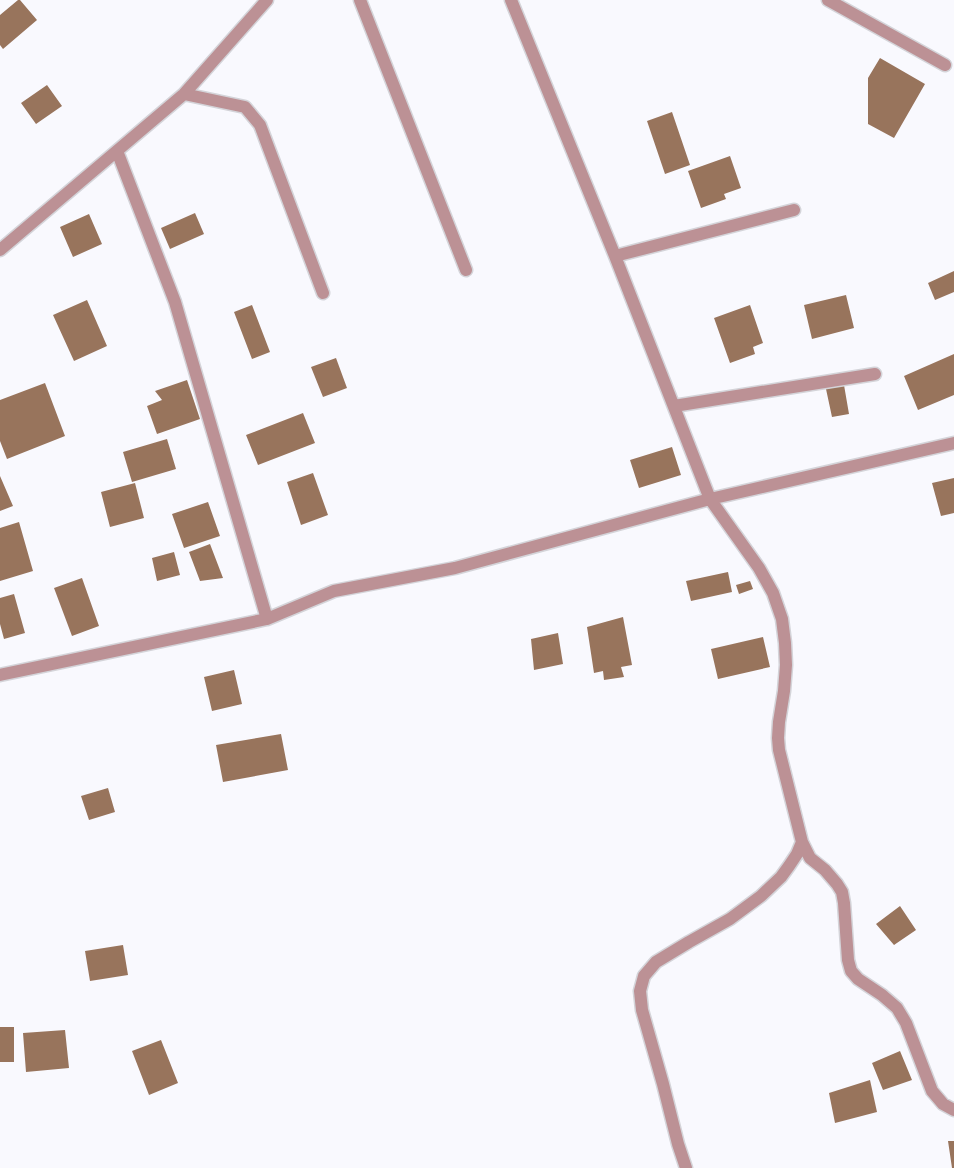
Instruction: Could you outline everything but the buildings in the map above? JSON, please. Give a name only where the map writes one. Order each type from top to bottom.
[{"type":"street","points":[[0,250],[184,94],[267,0]]},
{"type":"street","points":[[360,0],[466,270]]},
{"type":"street","points":[[511,0],[615,256],[710,499],[759,568],[773,593],[782,619],[785,643],[786,665],[778,744],[782,764],[802,842],[810,858],[825,870],[842,892],[848,960],[851,971],[858,979],[897,1008],[906,1023],[932,1091],[943,1104],[954,1110]]},
{"type":"street","points":[[828,0],[945,65]]},
{"type":"street","points":[[184,94],[245,107],[260,124],[323,293]]},
{"type":"street","points":[[116,151],[175,302],[267,619]]},
{"type":"street","points":[[615,256],[794,210]]},
{"type":"street","points":[[674,406],[875,374]]},
{"type":"street","points":[[0,675],[267,619],[334,591],[455,568],[710,499],[954,443]]},
{"type":"street","points":[[686,1168],[642,1010],[640,992],[644,976],[656,962],[730,919],[761,896],[786,872],[802,842]]}]
